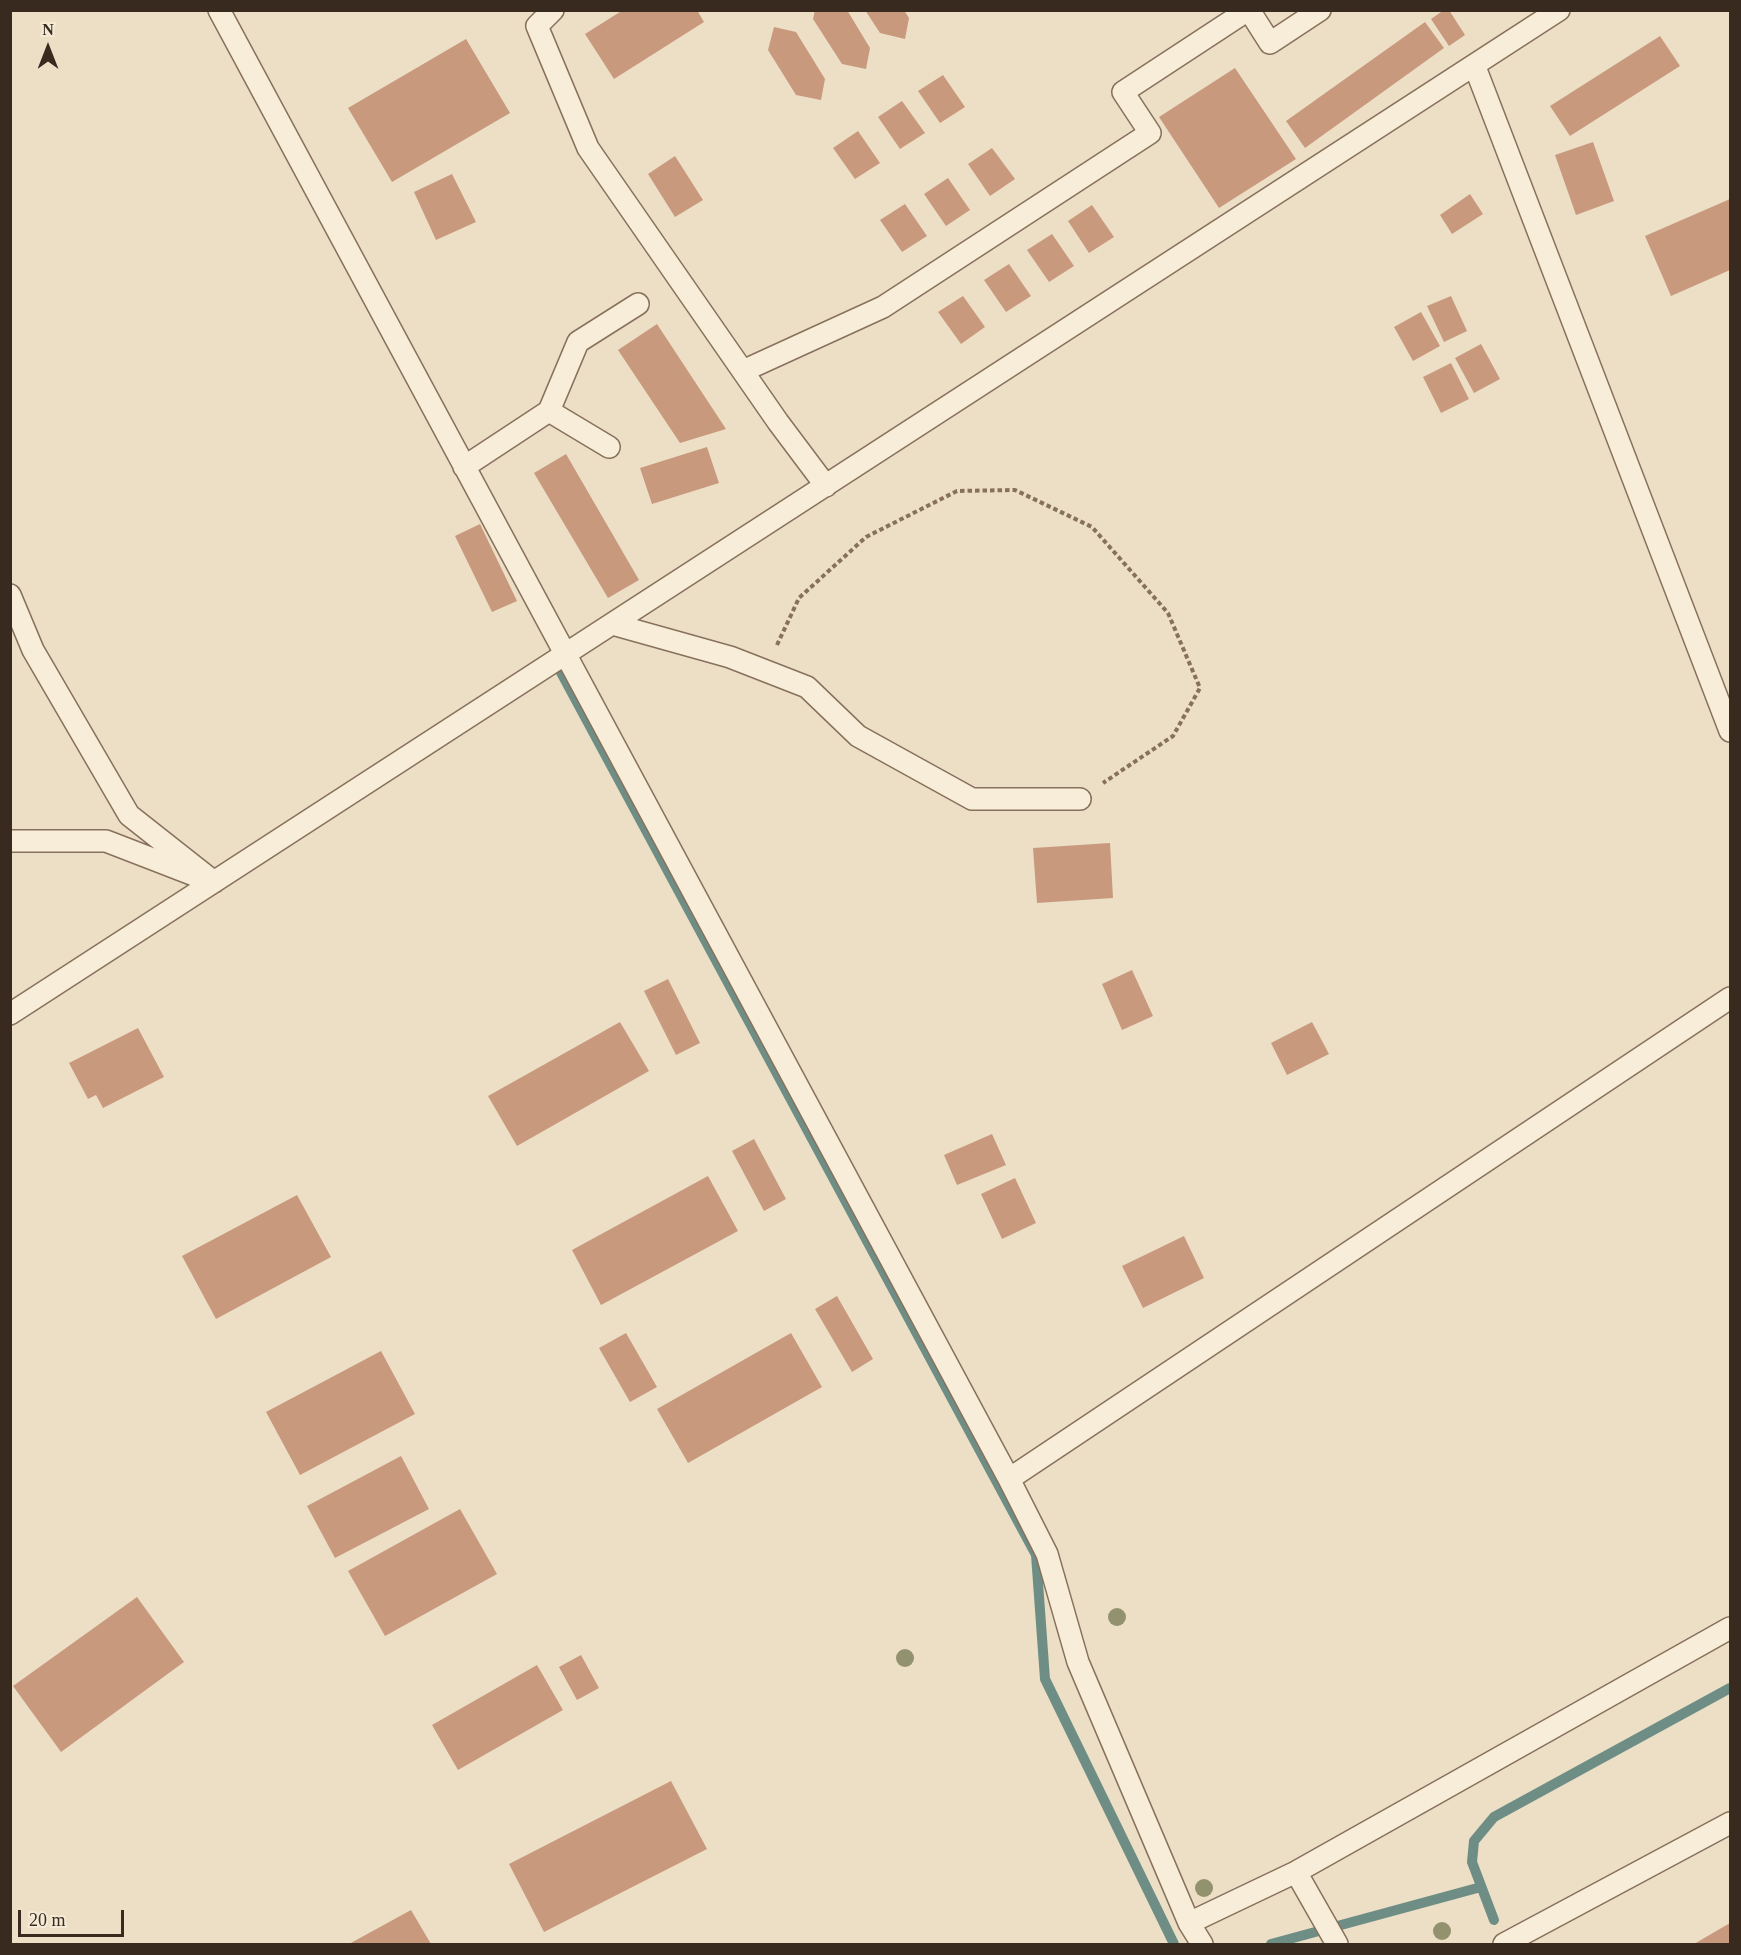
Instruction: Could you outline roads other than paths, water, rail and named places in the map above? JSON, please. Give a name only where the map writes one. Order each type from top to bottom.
[{"type":"lane","points":[[219,10],[1009,1479],[1047,1554],[1078,1662],[1189,1923],[1202,1944]]},
{"type":"lane","points":[[554,10],[537,26],[588,148],[826,486]]},
{"type":"lane","points":[[743,371],[883,307],[1150,133],[1123,92],[1249,10],[1270,43],[1320,10]]},
{"type":"lane","points":[[10,1014],[1475,67],[1559,10]]},
{"type":"lane","points":[[1475,67],[1731,731]]},
{"type":"lane","points":[[464,467],[549,411],[579,342],[638,304]]},
{"type":"lane","points":[[549,411],[609,447]]},
{"type":"lane","points":[[10,595],[33,650],[129,815],[214,882]]},
{"type":"lane","points":[[612,624],[730,657],[807,687],[858,736],[972,799],[1080,799]]},
{"type":"lane","points":[[10,841],[106,841],[214,882]]},
{"type":"lane","points":[[1009,1479],[1731,998]]},
{"type":"lane","points":[[1189,1923],[1296,1872],[1731,1628]]},
{"type":"lane","points":[[1504,1944],[1731,1823]]},
{"type":"lane","points":[[1296,1872],[1338,1944]]},
{"type":"waterway","points":[[558,667],[1036,1555],[1045,1679],[1174,1944]]},
{"type":"waterway","points":[[1494,1920],[1472,1862],[1474,1841],[1494,1817],[1730,1688]]},
{"type":"waterway","points":[[1271,1944],[1481,1887]]}]
